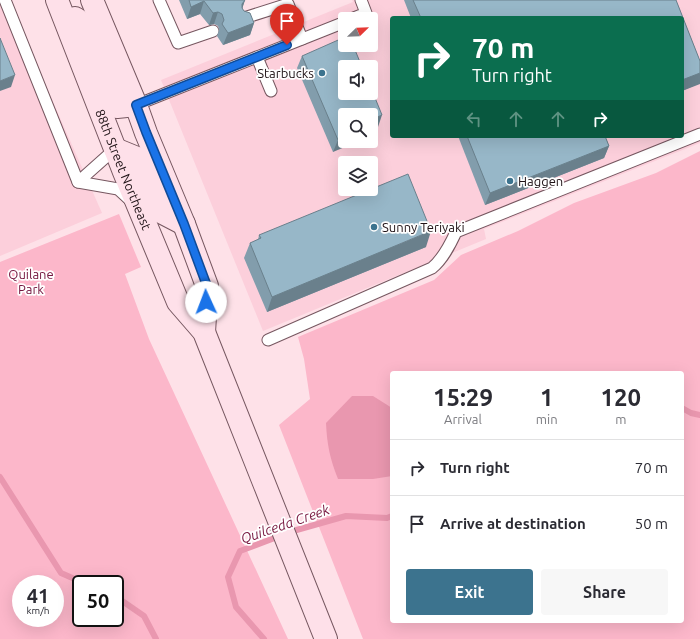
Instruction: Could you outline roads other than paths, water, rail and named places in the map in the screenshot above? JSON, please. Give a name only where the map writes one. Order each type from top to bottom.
[{"type":"main road","name":"88th Street Northeast","points":[[94,2],[136,105],[148,139],[184,224],[207,286],[204,332]]},
{"type":"main road","name":"88th Street Northeast","points":[[59,4],[115,149],[178,302],[204,332],[326,639]]},
{"type":"main road","points":[[59,4],[78,20],[91,43],[117,107],[136,105]]},
{"type":"main road","points":[[115,149],[137,158],[159,211],[184,224]]},
{"type":"lane","points":[[5,0],[78,182]]},
{"type":"lane","points":[[159,0],[178,43],[213,31]]},
{"type":"lane","points":[[362,0],[366,12]]},
{"type":"lane","points":[[244,18],[288,4],[302,39]]},
{"type":"lane","points":[[136,105],[338,25]]},
{"type":"lane","points":[[257,57],[271,91]]},
{"type":"lane","points":[[268,340],[432,268],[438,263],[456,232],[700,134]]},
{"type":"lane","points":[[78,182],[115,149]]},
{"type":"lane","points":[[78,182],[118,189],[140,209]]},
{"type":"waterway","name":"Quilceda Creek","points":[[684,409],[691,413],[700,415]]},
{"type":"waterway","name":"Quilceda Creek","points":[[0,477],[61,573],[72,578]]},
{"type":"waterway","name":"Quilceda Creek","points":[[264,639],[236,607],[228,577],[240,551],[293,531],[346,516],[387,518],[390,517]]},
{"type":"waterway","name":"Quilceda Creek","points":[[124,602],[144,616],[156,639]]},
{"type":"place","name":"Starbucks","points":[[322,73]]},
{"type":"place","name":"Haggen","points":[[510,181]]},
{"type":"place","name":"Sunny Teriyaki","points":[[374,227]]},
{"type":"park label","name":"Quilane Park","points":[[31,282]]}]
